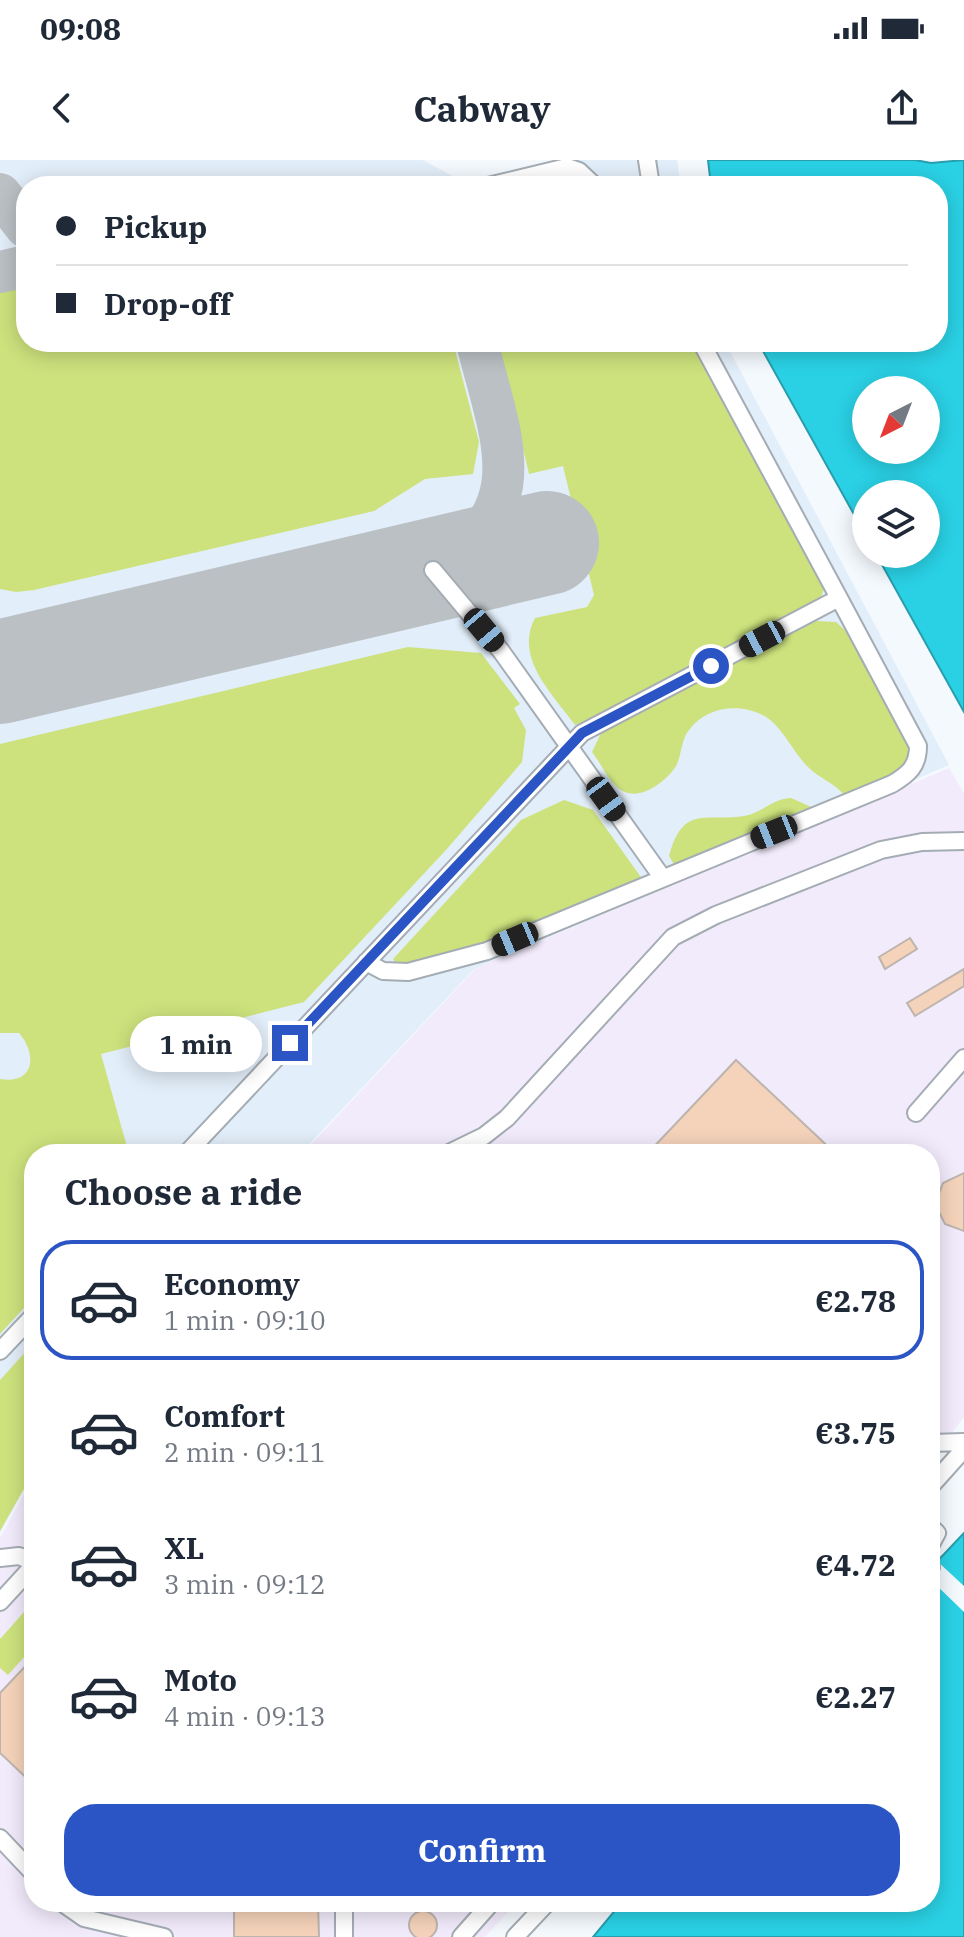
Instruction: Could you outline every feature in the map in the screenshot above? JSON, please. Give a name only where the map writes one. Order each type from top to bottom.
[{"type":"street","points":[[530,176],[567,167],[584,176]]},
{"type":"street","points":[[366,962],[383,971],[434,967],[487,951],[892,784],[908,775],[918,760],[918,746],[706,352]]},
{"type":"street","points":[[433,570],[501,651],[662,877]]},
{"type":"street","points":[[195,1144],[582,733],[839,598]]},
{"type":"street","points":[[468,1144],[507,1118],[673,937],[716,915],[881,850],[922,842],[964,841]]},
{"type":"street","points":[[916,1113],[964,1058]]},
{"type":"street","points":[[0,1351],[24,1326]]},
{"type":"street","points":[[940,1443],[964,1442]]},
{"type":"street","points":[[940,1476],[964,1449]]},
{"type":"street","points":[[0,1558],[19,1556],[24,1559]]},
{"type":"street","points":[[0,1602],[24,1575]]},
{"type":"street","points":[[0,1838],[24,1863]]},
{"type":"street","points":[[75,1912],[84,1918],[164,1937]]},
{"type":"street","points":[[344,1912],[344,1937]]},
{"type":"street","points":[[461,1937],[483,1912]]},
{"type":"street","points":[[515,1937],[539,1912]]},
{"type":"shaded area","points":[[0,160],[423,160],[452,176],[16,176],[16,352],[730,352],[949,765],[474,969],[309,1144],[24,1144],[24,1489],[0,1533]]},
{"type":"shaded area","points":[[565,160],[677,160],[679,176],[504,176]]},
{"type":"shaded area","points":[[949,768],[964,793],[964,1417],[940,1448],[940,1144],[311,1144],[476,968]]},
{"type":"shaded area","points":[[24,1494],[24,1912],[508,1912],[485,1937],[0,1937],[0,1538]]},
{"type":"green space","points":[[16,288],[16,352],[456,352],[479,442],[473,474],[425,479],[374,511],[34,590],[16,592],[0,589],[0,292]]},
{"type":"green space","points":[[500,352],[698,352],[825,586],[820,600],[617,708],[575,725],[538,674],[529,647],[530,633],[535,618],[587,607],[594,595],[563,466],[529,474]]},
{"type":"green space","points":[[816,621],[836,622],[847,632],[913,751],[901,775],[846,797],[808,767],[766,717],[736,708],[715,711],[696,722],[686,734],[674,769],[663,781],[648,790],[632,794],[624,792],[610,779],[592,752],[602,731]]},
{"type":"green space","points":[[408,647],[481,653],[520,704],[514,708],[526,730],[522,762],[446,850],[304,1002],[101,1054],[126,1144],[24,1144],[24,1308],[0,1334],[0,1079],[11,1080],[26,1073],[30,1059],[29,1050],[19,1033],[0,1033],[0,744]]},
{"type":"green space","points":[[791,798],[818,810],[675,866],[669,856],[681,829],[689,822],[744,816]]},
{"type":"green space","points":[[564,800],[593,810],[643,880],[473,952],[397,966],[393,959],[521,820]]},
{"type":"green space","points":[[24,1354],[24,1489],[0,1531],[0,1380]]},
{"type":"green space","points":[[24,1612],[24,1657],[8,1675],[0,1668],[0,1639]]},
{"type":"water","points":[[708,160],[915,160],[931,163],[964,160],[964,712],[884,568],[940,568],[940,480],[852,480],[852,511],[764,352],[948,352],[948,176],[710,176]]},
{"type":"water","points":[[964,1533],[964,1937],[593,1937],[614,1912],[940,1912],[940,1558]]},
{"type":"pier","points":[[940,1564],[964,1586],[964,1612],[940,1589]]},
{"type":"building","points":[[910,938],[917,949],[885,969],[879,957]]},
{"type":"building","points":[[964,969],[964,986],[915,1016],[907,1003]]},
{"type":"building","points":[[736,1060],[825,1144],[656,1144]]},
{"type":"building","points":[[964,1173],[964,1231],[945,1224],[940,1214],[943,1183]]},
{"type":"building","points":[[24,1668],[24,1776],[0,1753],[0,1693]]},
{"type":"building","points":[[234,1912],[318,1912],[319,1937],[234,1937]]},
{"type":"building","points":[[418,1912],[428,1912],[436,1920],[436,1930],[428,1938],[418,1938],[410,1930],[410,1920]]},
{"type":"taxiway","points":[[0,194],[16,214]]},
{"type":"taxiway","points":[[0,272],[16,268]]},
{"type":"taxiway","points":[[433,570],[466,547],[488,523],[500,497],[503,470],[501,441],[480,352]]},
{"type":"taxiway","points":[[0,647],[23,655],[74,653]]},
{"type":"runway","points":[[0,672],[547,543]]},
{"type":"route","points":[[290,1043],[582,733],[711,666]]}]
